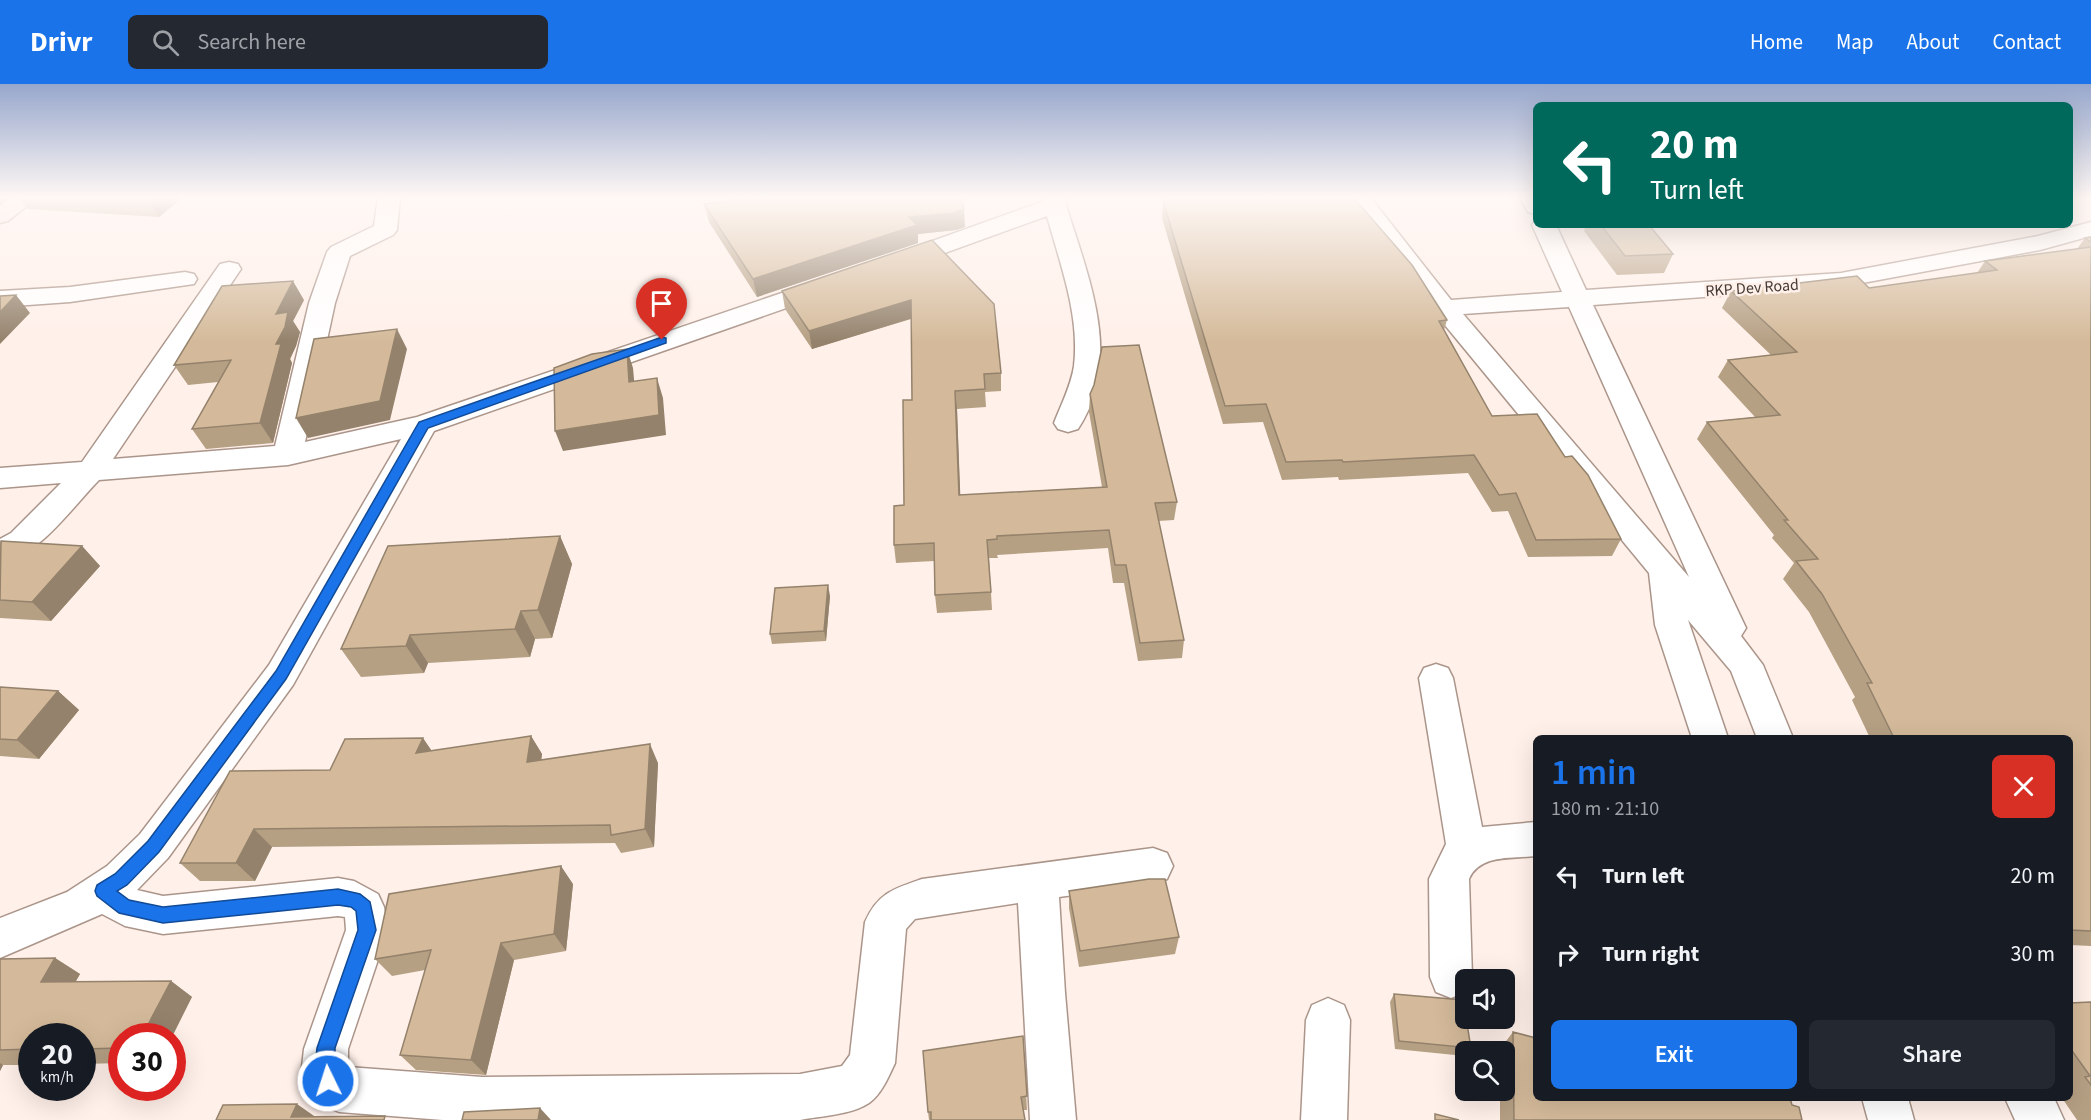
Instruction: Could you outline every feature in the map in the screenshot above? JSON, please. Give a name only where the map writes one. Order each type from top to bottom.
[{"type":"street","points":[[288,455],[311,364],[322,303],[339,252],[353,245]]},
{"type":"street","points":[[0,478],[288,455],[423,425],[937,245]]},
{"type":"street","points":[[1066,245],[1083,310],[1088,344],[1087,366],[1082,388],[1068,423]]},
{"type":"street","points":[[1395,245],[1444,308],[1746,665]]},
{"type":"street","points":[[1553,245],[1746,665],[1774,735]]},
{"type":"street","name":"RKP Dev Road","points":[[1444,308],[1841,280],[2027,245]]},
{"type":"street","points":[[0,554],[22,541],[91,470],[229,269]]},
{"type":"street","points":[[0,298],[108,290],[185,279]]},
{"type":"street","points":[[0,938],[81,905],[121,879],[154,846],[281,675],[423,425]]},
{"type":"street","points":[[1665,570],[1672,625],[1709,735]]},
{"type":"street","points":[[1436,678],[1467,852]]},
{"type":"street","points":[[1451,977],[1449,879],[1459,857],[1476,845],[1533,839]]},
{"type":"street","points":[[103,891],[125,907],[163,915],[338,897],[354,900],[364,907],[367,930],[326,1048],[325,1066],[328,1081],[339,1089],[482,1100],[800,1097],[855,1086],[873,1063],[886,922],[901,905],[922,898],[1153,866]]},
{"type":"street","points":[[1038,883],[1043,993],[1053,1120]]},
{"type":"street","points":[[1324,1120],[1328,1020]]},
{"type":"street","points":[[1886,1101],[1891,1120]]},
{"type":"street","points":[[2030,1101],[2041,1120]]},
{"type":"building","points":[[731,245],[855,245],[753,279]]},
{"type":"building","points":[[916,245],[937,245],[994,304],[1001,373],[984,374],[985,389],[955,391],[959,495],[1107,487],[1090,394],[1102,347],[1139,345],[1177,502],[1155,503],[1184,640],[1140,643],[1126,565],[1115,565],[1109,530],[997,536],[997,539],[987,540],[991,592],[935,595],[934,543],[894,545],[894,506],[904,505],[903,400],[912,400],[911,300],[809,331],[782,291]]},
{"type":"building","points":[[1176,245],[1395,245],[1412,265],[1447,320],[1439,321],[1492,416],[1537,414],[1565,457],[1572,456],[1588,475],[1621,539],[1536,540],[1516,493],[1499,495],[1474,455],[1343,462],[1342,460],[1286,462],[1266,404],[1225,406]]},
{"type":"building","points":[[1617,245],[1666,245],[1673,254],[1625,256]]},
{"type":"building","points":[[2091,247],[2091,931],[2073,930],[2073,735],[1893,735],[1867,683],[1872,683],[1822,594],[1796,561],[1818,559],[1784,520],[1788,520],[1707,422],[1780,415],[1728,360],[1797,352],[1731,291],[1857,276],[1869,288],[1997,270],[1985,261]]},
{"type":"building","points":[[293,281],[276,314],[288,312],[285,327],[276,344],[281,344],[260,423],[192,429],[231,360],[174,365],[222,286]]},
{"type":"building","points":[[16,295],[0,312],[0,296]]},
{"type":"building","points":[[397,329],[380,401],[296,418],[314,339]]},
{"type":"building","points":[[627,349],[629,382],[657,378],[659,415],[555,431],[554,368],[592,354]]},
{"type":"building","points":[[560,536],[538,610],[521,611],[515,629],[410,635],[406,646],[341,649],[388,546]]},
{"type":"building","points":[[1,541],[82,546],[32,602],[0,600]]},
{"type":"building","points":[[828,585],[824,631],[770,634],[775,588]]},
{"type":"building","points":[[0,687],[58,691],[17,740],[0,739]]},
{"type":"building","points":[[531,736],[527,762],[650,744],[645,829],[611,835],[610,825],[254,829],[236,863],[180,863],[230,771],[330,770],[345,739],[423,738],[416,753]]},
{"type":"building","points":[[561,866],[554,934],[501,943],[471,1060],[400,1055],[431,950],[375,959],[389,894]]},
{"type":"building","points":[[1149,879],[1165,879],[1179,937],[1080,951],[1069,891]]},
{"type":"building","points":[[55,958],[41,982],[171,981],[149,1023],[108,1023],[108,1048],[96,1049],[96,1023],[18,1023],[18,1049],[0,1050],[0,959]]},
{"type":"building","points":[[1394,994],[1455,999],[1455,1029],[1468,1029],[1470,1041],[1455,1041],[1455,1046],[1399,1041]]},
{"type":"building","points":[[2091,1002],[2091,1085],[2085,1077],[2090,1076],[2073,1052],[2073,1003]]},
{"type":"building","points":[[1513,1032],[1533,1037],[1533,1101],[1791,1101],[1792,1105],[1799,1107],[1802,1120],[1514,1120],[1515,1041],[1513,1041]]},
{"type":"building","points":[[1023,1036],[1027,1096],[1021,1097],[1025,1120],[931,1120],[931,1112],[928,1112],[923,1051]]},
{"type":"building","points":[[297,1104],[291,1117],[385,1116],[384,1120],[216,1120],[223,1105]]},
{"type":"building","points":[[540,1108],[538,1120],[462,1120],[464,1112]]},
{"type":"building","points":[[1435,1114],[1459,1120],[1435,1120]]},
{"type":"route","points":[[328,1081],[325,1066],[326,1048],[367,930],[364,907],[354,900],[338,897],[163,915],[125,907],[103,891],[121,879],[154,846],[281,675],[423,425],[662,340]]}]
